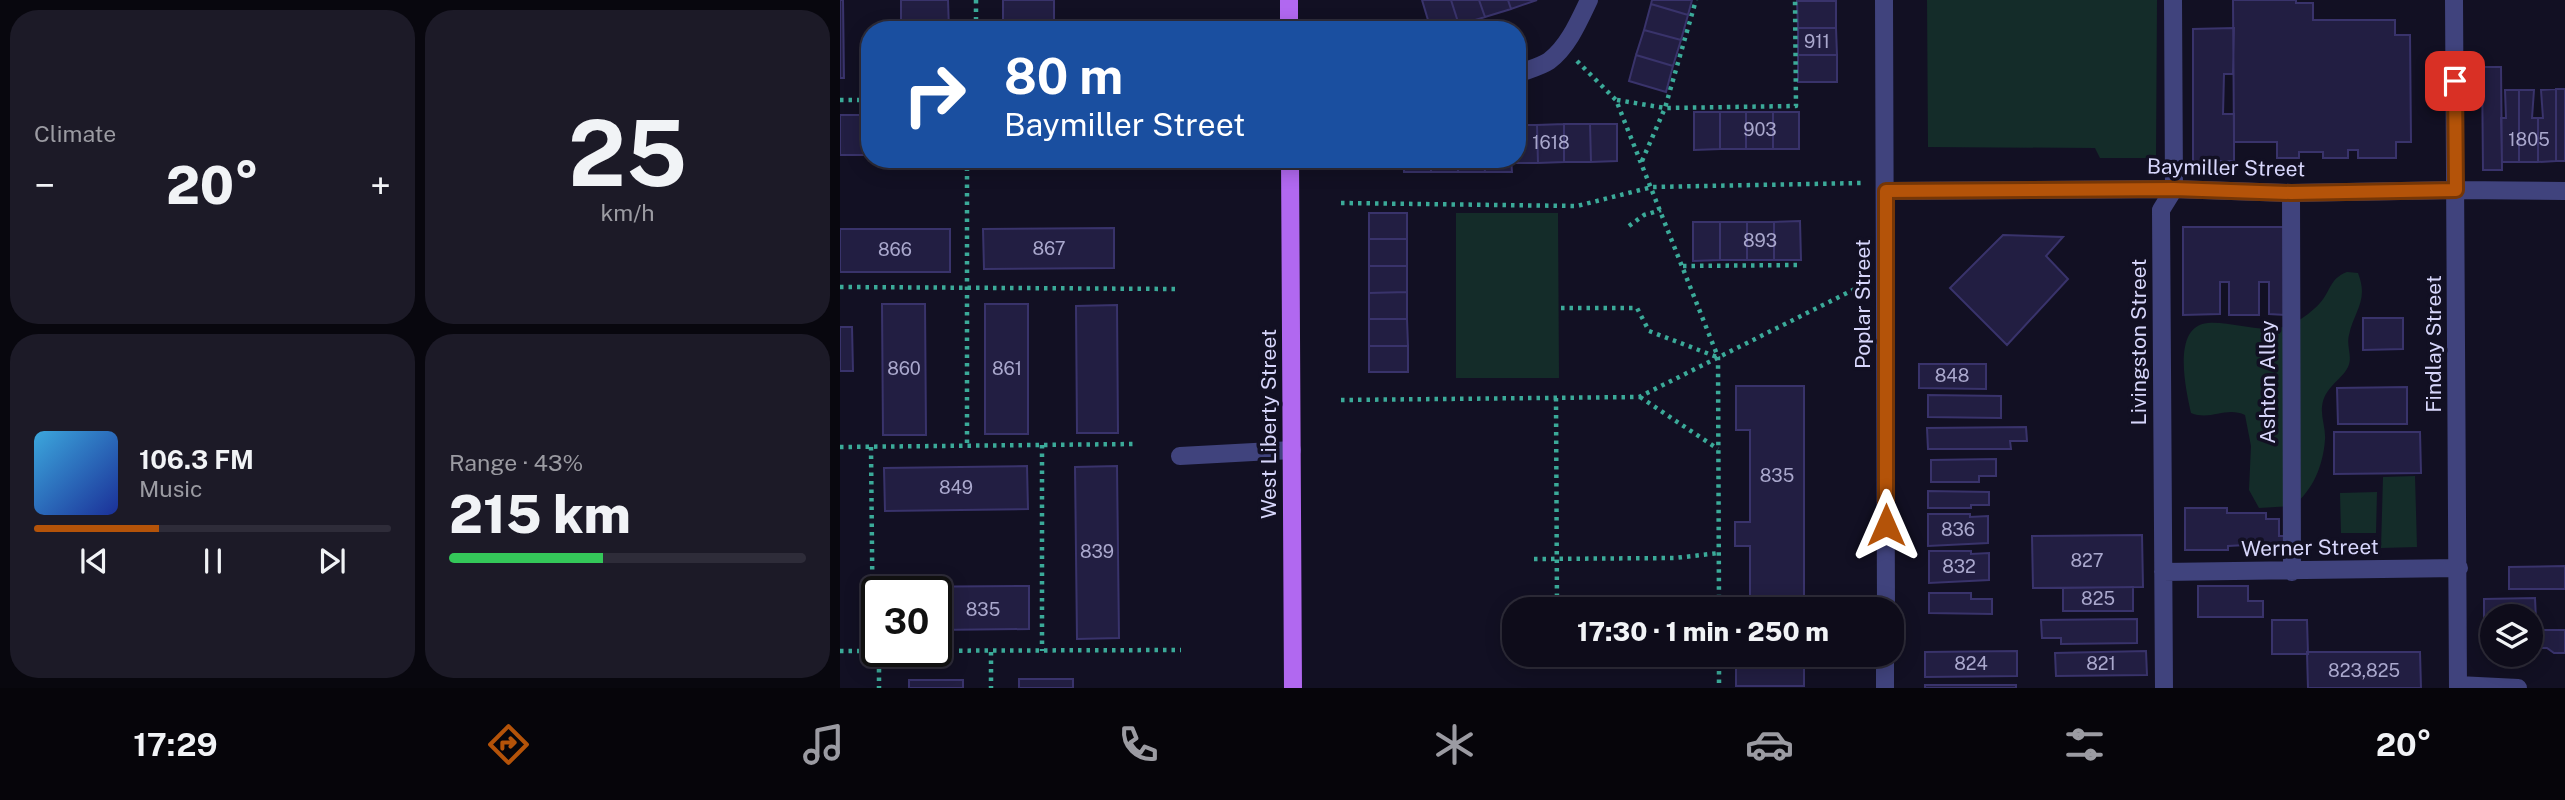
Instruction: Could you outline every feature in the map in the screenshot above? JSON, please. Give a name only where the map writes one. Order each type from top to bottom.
[{"type":"main road","points":[[1289,0],[1289,21]]},
{"type":"main road","name":"West Liberty Street","points":[[1290,168],[1293,688]]},
{"type":"street","points":[[1526,70],[1548,61],[1562,47],[1589,0]]},
{"type":"street","name":"Poplar Street","points":[[1884,0],[1886,597]]},
{"type":"street","name":"Livingston Street","points":[[2164,688],[2161,209],[2174,189],[2173,0]]},
{"type":"street","name":"Findlay Street","points":[[2454,0],[2458,686]]},
{"type":"street","name":"Baymiller Street","points":[[1886,191],[2565,191]]},
{"type":"street","name":"Ashton Alley","points":[[2291,193],[2292,572]]},
{"type":"street","points":[[1180,456],[1292,450]]},
{"type":"street","name":"Werner Street","points":[[2163,572],[2459,568]]},
{"type":"street","points":[[1885,667],[1885,688]]},
{"type":"street","points":[[2458,686],[2518,688]]},
{"type":"path","points":[[976,0],[976,21]]},
{"type":"path","points":[[1642,161],[1665,108],[1696,0]]},
{"type":"path","points":[[1616,100],[1665,108],[1796,106],[1795,0]]},
{"type":"path","points":[[1562,47],[1616,100],[1718,357],[1719,597]]},
{"type":"path","points":[[840,100],[861,100]]},
{"type":"path","points":[[967,168],[967,445]]},
{"type":"path","points":[[1341,203],[1577,206],[1652,187],[1861,183]]},
{"type":"path","points":[[1629,226],[1644,215],[1661,210]]},
{"type":"path","points":[[1683,266],[1798,265]]},
{"type":"path","points":[[1341,400],[1639,397],[1861,286]]},
{"type":"path","points":[[840,287],[1179,289]]},
{"type":"path","points":[[1561,307],[1637,308],[1649,331],[1718,357]]},
{"type":"path","points":[[1639,397],[1718,449]]},
{"type":"path","points":[[1556,398],[1557,597]]},
{"type":"path","points":[[840,447],[1133,444]]},
{"type":"path","points":[[1042,445],[1042,651]]},
{"type":"path","points":[[871,447],[874,576]]},
{"type":"path","points":[[1534,559],[1675,558],[1718,553]]},
{"type":"path","points":[[952,652],[1181,650]]},
{"type":"path","points":[[840,651],[861,651]]},
{"type":"path","points":[[991,652],[991,688]]},
{"type":"path","points":[[877,667],[879,688]]},
{"type":"path","points":[[1719,667],[1719,688]]},
{"type":"green space","points":[[1927,0],[2157,0],[2156,158],[2100,158],[2095,148],[1928,147]]},
{"type":"green space","points":[[1456,213],[1558,213],[1559,378],[1456,378]]},
{"type":"green space","points":[[2347,272],[2358,273],[2362,291],[2360,306],[2349,335],[2348,367],[2323,400],[2325,440],[2319,468],[2306,493],[2293,506],[2259,508],[2249,490],[2251,446],[2245,415],[2231,412],[2205,415],[2191,413],[2184,375],[2185,347],[2189,335],[2196,327],[2208,323],[2273,329],[2294,323],[2317,306],[2333,282]]},
{"type":"green space","points":[[2415,476],[2417,547],[2381,548],[2383,477]]},
{"type":"green space","points":[[2377,492],[2376,533],[2341,533],[2340,493]]},
{"type":"building","points":[[840,0],[843,0],[844,78],[840,78]]},
{"type":"building","points":[[901,0],[948,0],[949,21],[901,21]]},
{"type":"building","points":[[1003,0],[1054,0],[1054,21],[1003,21]]},
{"type":"building","points":[[1422,0],[1451,0],[1458,21],[1428,21]]},
{"type":"building","points":[[1451,0],[1479,0],[1485,17],[1458,21]]},
{"type":"building","points":[[1479,0],[1508,0],[1511,9],[1485,17]]},
{"type":"building","points":[[1508,0],[1537,0],[1511,9]]},
{"type":"building","points":[[1652,0],[1692,0],[1688,15],[1651,4]]},
{"type":"building","points":[[2233,0],[2296,0],[2296,3],[2313,3],[2313,20],[2395,20],[2395,35],[2410,35],[2411,142],[2396,142],[2396,158],[2358,158],[2358,150],[2348,150],[2348,158],[2323,158],[2323,152],[2299,152],[2299,158],[2277,158],[2277,142],[2234,142]]},
{"type":"building","points":[[1797,1],[1836,1],[1836,28],[1798,28]]},
{"type":"building","points":[[1651,4],[1688,15],[1681,40],[1644,30]]},
{"type":"building","points":[[1798,28],[1836,28],[1837,55],[1798,55]]},
{"type":"building","points":[[2234,28],[2233,74],[2224,74],[2223,114],[2234,114],[2234,161],[2193,161],[2193,29]]},
{"type":"building","points":[[1644,30],[1681,40],[1673,66],[1636,55]]},
{"type":"building","points":[[1636,55],[1673,66],[1666,92],[1629,81]]},
{"type":"building","points":[[1798,55],[1837,55],[1837,82],[1798,82]]},
{"type":"building","points":[[2482,67],[2501,67],[2502,170],[2483,170]]},
{"type":"building","points":[[2556,89],[2556,161],[2538,162],[2538,118],[2543,118],[2541,90]]},
{"type":"building","points":[[2556,89],[2565,89],[2565,161],[2556,161]]},
{"type":"building","points":[[2505,90],[2519,90],[2519,162],[2502,162],[2501,118],[2506,118]]},
{"type":"building","points":[[2519,90],[2534,90],[2532,118],[2538,118],[2538,162],[2519,162]]},
{"type":"building","points":[[1694,112],[1720,112],[1720,149],[1694,150]]},
{"type":"building","points":[[1720,112],[1746,112],[1746,149],[1720,149]]},
{"type":"building","points":[[1746,112],[1773,112],[1773,149],[1746,149]]},
{"type":"building","points":[[1773,112],[1799,112],[1799,149],[1773,149]]},
{"type":"building","points":[[840,115],[861,115],[861,155],[840,155]]},
{"type":"building","points":[[1564,124],[1564,162],[1538,163],[1537,125]]},
{"type":"building","points":[[1564,124],[1590,124],[1591,162],[1564,162]]},
{"type":"building","points":[[1590,124],[1617,124],[1617,161],[1591,162]]},
{"type":"building","points":[[1526,125],[1537,125],[1538,163],[1526,163]]},
{"type":"building","points":[[1404,168],[1431,168],[1431,172],[1404,172]]},
{"type":"building","points":[[1431,168],[1458,168],[1458,172],[1431,172]]},
{"type":"building","points":[[1458,168],[1485,168],[1485,172],[1458,172]]},
{"type":"building","points":[[1485,168],[1512,168],[1512,172],[1485,172]]},
{"type":"building","points":[[1369,213],[1407,213],[1407,239],[1369,239]]},
{"type":"building","points":[[1800,221],[1801,260],[1774,260],[1774,222]]},
{"type":"building","points":[[1693,222],[1720,222],[1720,260],[1693,261]]},
{"type":"building","points":[[1720,222],[1747,222],[1747,260],[1720,260]]},
{"type":"building","points":[[1747,222],[1774,222],[1774,260],[1747,260]]},
{"type":"building","points":[[2183,227],[2285,227],[2285,315],[2269,314],[2269,282],[2259,282],[2259,315],[2229,315],[2229,282],[2220,282],[2220,314],[2183,315]]},
{"type":"building","points":[[1114,228],[1114,268],[984,269],[983,229]]},
{"type":"building","points":[[840,229],[950,229],[950,272],[840,272]]},
{"type":"building","points":[[2003,235],[2063,237],[2046,256],[2068,279],[2007,345],[1950,288]]},
{"type":"building","points":[[1369,239],[1407,239],[1407,266],[1369,266]]},
{"type":"building","points":[[1369,266],[1407,266],[1407,292],[1369,293]]},
{"type":"building","points":[[1407,292],[1407,319],[1369,319],[1369,293]]},
{"type":"building","points":[[882,304],[925,304],[926,435],[883,435]]},
{"type":"building","points":[[985,304],[1028,304],[1028,434],[985,434]]},
{"type":"building","points":[[1117,305],[1118,433],[1077,433],[1076,306]]},
{"type":"building","points":[[2363,318],[2403,318],[2403,349],[2363,350]]},
{"type":"building","points":[[1369,319],[1407,319],[1408,346],[1369,346]]},
{"type":"building","points":[[840,327],[852,327],[853,371],[840,371]]},
{"type":"building","points":[[1369,346],[1408,346],[1408,372],[1369,372]]},
{"type":"building","points":[[1919,364],[1986,364],[1986,389],[1919,388]]},
{"type":"building","points":[[1736,386],[1804,386],[1804,597],[1750,597],[1750,546],[1735,546],[1735,522],[1750,522],[1750,430],[1736,430]]},
{"type":"building","points":[[2407,387],[2407,424],[2338,424],[2337,388]]},
{"type":"building","points":[[1928,395],[2001,396],[2001,418],[1928,417]]},
{"type":"building","points":[[2026,427],[2027,441],[2010,441],[2011,449],[1928,449],[1927,428]]},
{"type":"building","points":[[2334,432],[2420,432],[2421,473],[2334,474]]},
{"type":"building","points":[[1996,459],[1996,476],[1979,476],[1979,482],[1931,482],[1931,460]]},
{"type":"building","points":[[1027,466],[1028,509],[885,511],[884,468]]},
{"type":"building","points":[[1117,466],[1119,638],[1077,639],[1075,467]]},
{"type":"building","points":[[1928,491],[1989,492],[1989,505],[1971,505],[1971,508],[1928,508]]},
{"type":"building","points":[[2185,508],[2227,508],[2227,513],[2266,513],[2266,519],[2279,519],[2279,536],[2285,536],[2285,553],[2246,557],[2246,545],[2228,546],[2228,550],[2185,550]]},
{"type":"building","points":[[1928,514],[1988,516],[1988,543],[1928,546]]},
{"type":"building","points":[[2142,535],[2143,587],[2033,588],[2032,536]]},
{"type":"building","points":[[1929,551],[1989,553],[1989,580],[1929,583]]},
{"type":"building","points":[[2565,566],[2565,589],[2509,589],[2509,567]]},
{"type":"building","points":[[1029,586],[1029,629],[952,630],[952,587]]},
{"type":"building","points":[[2198,586],[2248,586],[2248,601],[2263,601],[2263,617],[2198,617]]},
{"type":"building","points":[[2133,587],[2133,611],[2063,611],[2063,588]]},
{"type":"building","points":[[1929,593],[1971,593],[1971,599],[1992,599],[1992,614],[1929,613]]},
{"type":"building","points":[[2535,598],[2535,604],[2484,604],[2484,599]]},
{"type":"building","points":[[2137,619],[2137,643],[2061,644],[2061,638],[2042,638],[2041,620]]},
{"type":"building","points":[[2272,620],[2307,620],[2308,654],[2272,654]]},
{"type":"building","points":[[2543,630],[2565,630],[2565,653],[2554,653],[2543,648]]},
{"type":"building","points":[[2017,651],[2017,676],[1925,677],[1925,652]]},
{"type":"building","points":[[2146,651],[2147,675],[2056,676],[2055,653]]},
{"type":"building","points":[[2307,652],[2420,652],[2421,688],[2308,688]]},
{"type":"building","points":[[1736,667],[1804,667],[1804,686],[1736,686]]},
{"type":"building","points":[[1019,679],[1073,679],[1073,688],[1019,688]]},
{"type":"building","points":[[909,680],[963,680],[963,688],[909,688]]},
{"type":"building","points":[[1925,685],[2016,685],[2016,688],[1925,688]]},
{"type":"route","points":[[1886,525],[1886,191],[2174,189],[2291,193],[2456,190],[2455,81]]}]
